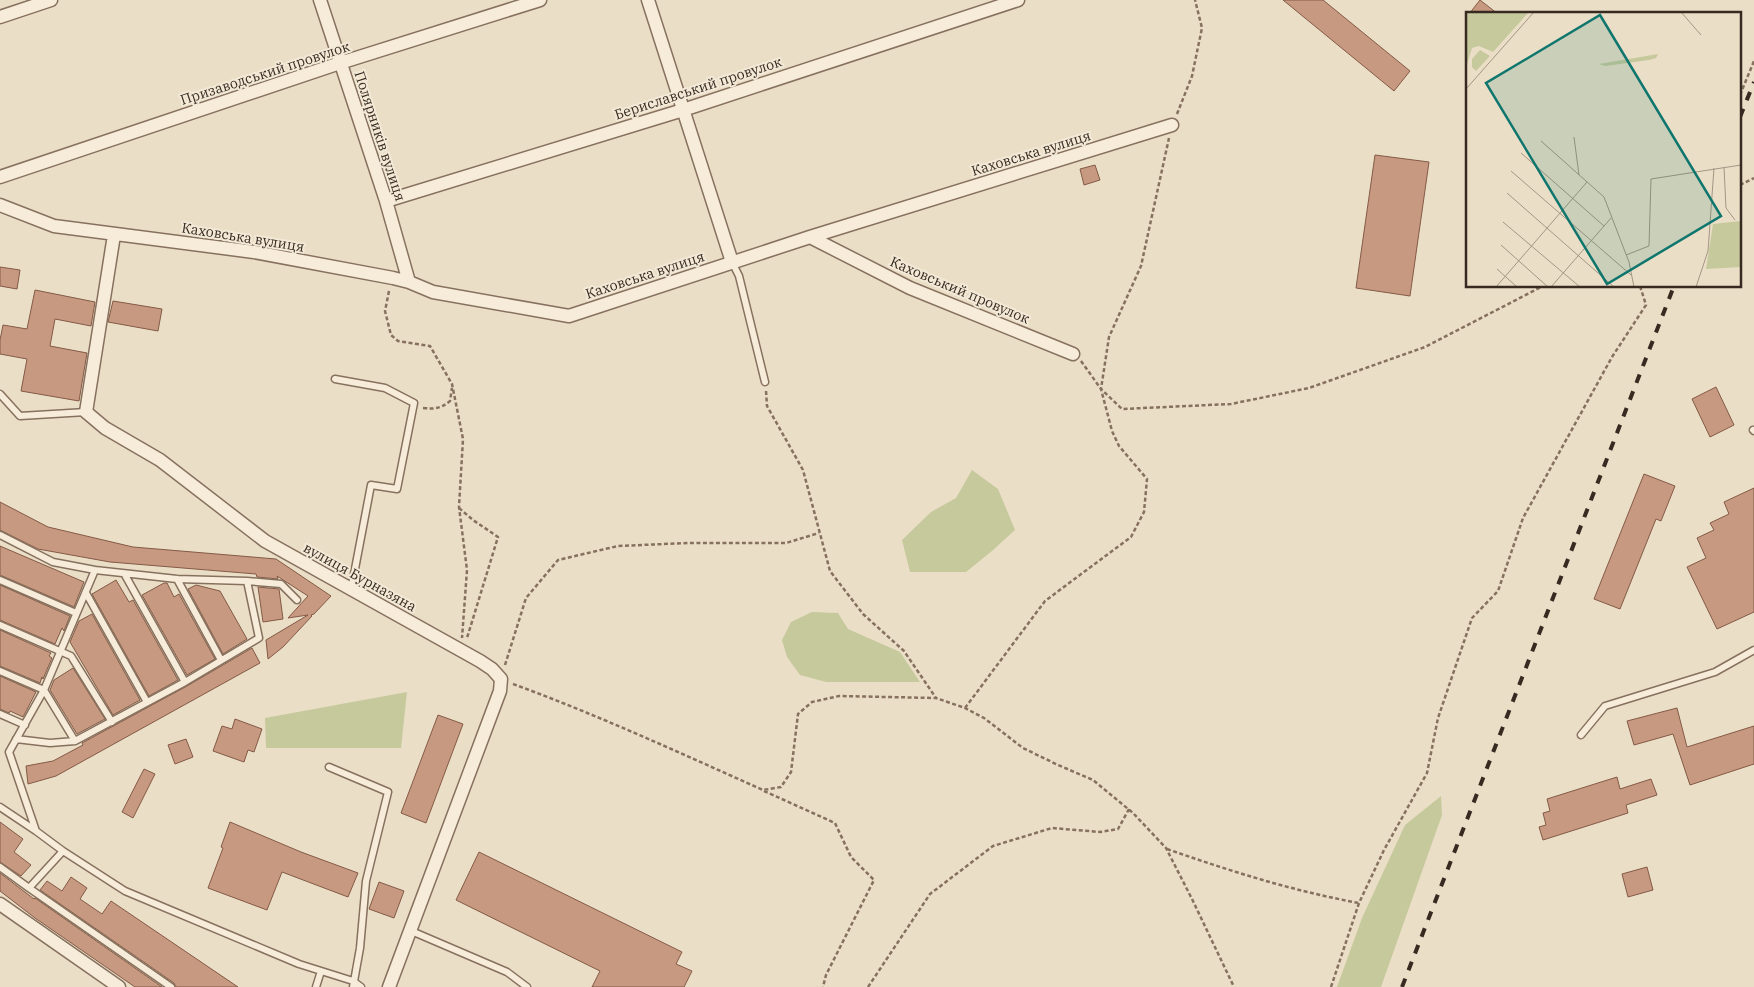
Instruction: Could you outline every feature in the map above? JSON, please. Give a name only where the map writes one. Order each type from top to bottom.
[{"type":"street","points":[[0,17],[52,0]]},
{"type":"street","name":"Полярників вулиця","points":[[320,0],[386,201],[409,282]]},
{"type":"street","name":"Призаводський провулок","points":[[0,177],[340,63],[540,0]]},
{"type":"street","points":[[648,0],[732,262]]},
{"type":"street","name":"Бериславський провулок","points":[[386,201],[682,110],[1018,0]]},
{"type":"street","name":"Каховська вулиця","points":[[0,205],[54,226],[254,252],[392,278],[409,282],[433,292],[569,316],[810,236],[1172,125]]},
{"type":"street","points":[[86,412],[114,234]]},
{"type":"street","name":"Каховський провулок","points":[[810,236],[910,288],[1073,354]]},
{"type":"street","name":"вулиця Бурназяна","points":[[86,412],[105,428],[160,460],[265,542],[463,652],[492,669],[501,679]]},
{"type":"street","points":[[389,987],[500,691],[501,679]]},
{"type":"street","points":[[0,904],[119,987]]},
{"type":"lane","points":[[732,262],[739,276],[764,382]]},
{"type":"lane","points":[[335,379],[385,388],[414,403],[396,489],[371,485],[351,590]]},
{"type":"lane","points":[[0,394],[20,416],[86,412]]},
{"type":"lane","points":[[0,535],[53,562],[125,575],[281,584],[297,600]]},
{"type":"lane","points":[[36,831],[10,752],[44,690],[94,570]]},
{"type":"lane","points":[[125,575],[184,682]]},
{"type":"lane","points":[[177,579],[221,660]]},
{"type":"lane","points":[[0,580],[76,613]]},
{"type":"lane","points":[[16,739],[50,744],[75,741],[184,682],[258,638],[247,581]]},
{"type":"lane","points":[[86,593],[147,702]]},
{"type":"lane","points":[[0,625],[71,656],[112,722]]},
{"type":"lane","points":[[1581,735],[1605,706],[1715,672],[1754,650]]},
{"type":"lane","points":[[0,671],[44,690],[75,741]]},
{"type":"lane","points":[[0,714],[25,725]]},
{"type":"lane","points":[[329,767],[388,792],[366,881],[360,948],[353,984]]},
{"type":"lane","points":[[0,807],[63,852],[125,891],[299,964],[361,987]]},
{"type":"lane","points":[[29,888],[63,852]]},
{"type":"lane","points":[[0,867],[171,987]]},
{"type":"lane","points":[[409,930],[508,972],[527,987]]},
{"type":"lane","points":[[316,987],[321,971]]},
{"type":"path","points":[[965,708],[1045,601],[1131,537],[1144,512],[1147,479],[1118,446],[1112,431],[1101,388],[1109,337],[1141,266],[1172,125],[1192,76],[1202,28],[1195,0]]},
{"type":"path","points":[[1742,90],[1754,61]]},
{"type":"path","points":[[1742,184],[1754,178]]},
{"type":"path","points":[[392,278],[385,311],[391,334],[398,341],[430,346],[452,384],[463,439],[458,507],[468,570],[462,630],[463,652]]},
{"type":"path","points":[[1073,354],[1085,364],[1101,388],[1122,409],[1231,404],[1309,388],[1425,347],[1539,288]]},
{"type":"path","points":[[1331,987],[1359,903],[1384,850],[1427,773],[1438,718],[1472,618],[1498,591],[1523,518],[1612,357],[1646,305],[1641,288]]},
{"type":"path","points":[[764,382],[767,406],[802,470],[830,571],[863,614],[904,651],[936,698]]},
{"type":"path","points":[[413,407],[434,409],[442,407],[450,401],[452,384]]},
{"type":"path","points":[[458,507],[498,537],[463,652]]},
{"type":"path","points":[[819,533],[786,543],[688,543],[618,546],[558,560],[526,598],[501,679],[563,702],[653,740],[835,823],[851,857],[874,880],[826,974],[823,987]]},
{"type":"path","points":[[763,790],[781,787],[791,772],[798,714],[812,702],[839,696],[936,698],[965,708],[984,718],[1022,748],[1093,780],[1129,809],[1166,848],[1234,987]]},
{"type":"path","points":[[868,987],[930,894],[993,846],[1052,828],[1100,832],[1118,829],[1129,809]]},
{"type":"path","points":[[1166,848],[1231,872],[1324,897],[1359,903]]},
{"type":"green space","points":[[972,470],[998,489],[1015,530],[966,572],[910,572],[902,540],[931,512],[956,498]]},
{"type":"green space","points":[[812,612],[838,613],[848,629],[900,652],[920,682],[826,682],[800,675],[787,657],[782,640],[791,622]]},
{"type":"green space","points":[[407,692],[401,748],[266,748],[265,718]]},
{"type":"green space","points":[[1441,796],[1442,815],[1381,987],[1337,987],[1362,918],[1405,825]]},
{"type":"building","points":[[1283,0],[1323,0],[1410,71],[1394,91]]},
{"type":"building","points":[[1480,0],[1495,12],[1471,12]]},
{"type":"building","points":[[1375,155],[1429,162],[1410,296],[1356,288]]},
{"type":"building","points":[[1095,165],[1100,180],[1084,185],[1080,169]]},
{"type":"building","points":[[0,267],[20,270],[17,289],[0,286]]},
{"type":"building","points":[[35,290],[95,302],[91,326],[55,319],[50,346],[87,353],[79,401],[21,391],[27,359],[0,354],[3,325],[27,329]]},
{"type":"building","points":[[113,301],[162,309],[158,331],[108,322]]},
{"type":"building","points":[[1716,387],[1734,425],[1710,437],[1692,399]]},
{"type":"building","points":[[1644,474],[1675,486],[1661,521],[1656,519],[1620,609],[1594,599]]},
{"type":"building","points":[[1754,488],[1754,612],[1717,629],[1687,567],[1706,558],[1697,538],[1714,530],[1710,523],[1729,514],[1724,502]]},
{"type":"building","points":[[0,502],[48,527],[133,547],[276,559],[331,596],[311,615],[283,647],[268,659],[266,640],[308,615],[288,618],[308,596],[277,576],[278,579],[257,577],[256,574],[110,562],[38,549],[0,530]]},
{"type":"building","points":[[0,546],[84,582],[74,607],[0,575]]},
{"type":"building","points":[[116,580],[129,602],[133,600],[178,680],[149,696],[92,594]]},
{"type":"building","points":[[167,583],[174,597],[179,594],[215,659],[187,675],[142,595]]},
{"type":"building","points":[[0,585],[70,616],[64,631],[62,628],[55,644],[0,620]]},
{"type":"building","points":[[196,585],[220,591],[247,639],[223,654],[188,589]]},
{"type":"building","points":[[258,587],[279,589],[283,619],[263,622]]},
{"type":"building","points":[[92,614],[140,700],[113,715],[70,642],[79,621]]},
{"type":"building","points":[[0,630],[51,653],[49,656],[52,658],[40,683],[0,666]]},
{"type":"building","points":[[252,648],[260,663],[56,776],[28,784],[26,766],[53,761]]},
{"type":"building","points":[[73,668],[105,719],[77,734],[50,690],[54,680]]},
{"type":"building","points":[[0,676],[36,692],[23,717],[0,709]]},
{"type":"building","points":[[1677,708],[1687,747],[1754,726],[1754,764],[1690,785],[1673,734],[1634,745],[1627,721]]},
{"type":"building","points":[[438,715],[463,724],[426,823],[401,813]]},
{"type":"building","points":[[235,719],[262,729],[254,752],[248,750],[244,762],[213,751],[222,726],[232,729]]},
{"type":"building","points":[[186,739],[193,757],[175,764],[168,745]]},
{"type":"building","points":[[144,769],[155,774],[133,818],[122,812]]},
{"type":"building","points":[[1617,777],[1620,789],[1651,779],[1657,795],[1626,805],[1628,813],[1543,840],[1539,827],[1546,825],[1543,813],[1550,811],[1547,799]]},
{"type":"building","points":[[0,822],[23,839],[14,852],[31,865],[21,876],[0,862]]},
{"type":"building","points":[[230,822],[301,852],[358,873],[348,897],[282,872],[267,910],[208,888],[223,848],[221,847]]},
{"type":"building","points":[[479,852],[682,952],[676,964],[692,971],[684,987],[592,987],[600,971],[456,900]]},
{"type":"building","points":[[1647,867],[1653,890],[1628,897],[1622,874]]},
{"type":"building","points":[[0,873],[34,899],[162,987],[135,987],[35,918],[0,891]]},
{"type":"building","points":[[71,877],[87,888],[80,899],[102,914],[111,901],[238,987],[176,987],[174,983],[40,890],[47,881],[62,891]]},
{"type":"building","points":[[379,882],[404,891],[394,918],[369,909]]},
{"type":"railway","points":[[1742,112],[1754,82]]},
{"type":"railway","points":[[1402,987],[1673,288]]}]
